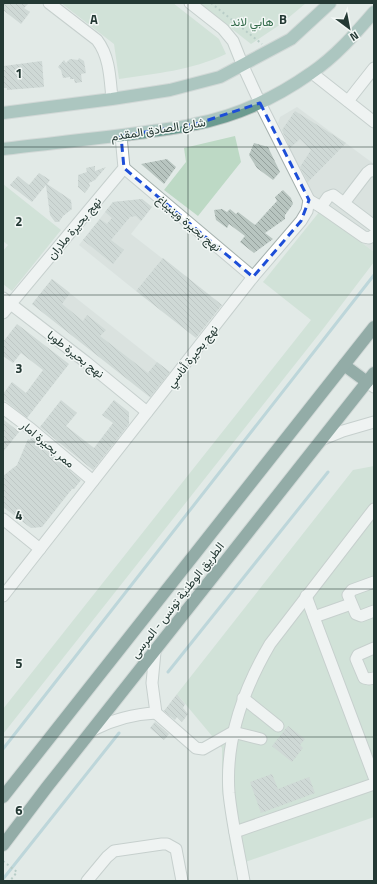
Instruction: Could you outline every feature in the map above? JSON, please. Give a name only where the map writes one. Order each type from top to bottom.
[{"type":"highway","name":"الطريق الوطنية تونس - المرسى","points":[[3,797],[374,327]]},
{"type":"highway","points":[[344,365],[372,381]]},
{"type":"highway","name":"الطريق الوطنية تونس - المرسى","points":[[3,845],[271,502],[372,381]]},
{"type":"main road","points":[[3,113],[170,90],[220,77],[290,39],[330,3]]},
{"type":"main road","name":"شارع الصادق المقدم","points":[[3,149],[121,136],[196,124],[230,115],[260,103],[285,90],[312,73],[351,39],[374,12]]},
{"type":"street","points":[[49,3],[97,40],[102,47],[109,69],[112,99]]},
{"type":"street","points":[[190,3],[224,29],[233,41],[242,66],[309,200],[364,237],[369,238],[374,235]]},
{"type":"street","points":[[348,101],[374,68]]},
{"type":"street","points":[[312,73],[374,122]]},
{"type":"street","points":[[121,136],[124,168]]},
{"type":"street","name":"نهج بحيرة وينيباغ","points":[[124,168],[253,277]]},
{"type":"street","name":"نهج بحيرة ملاران","points":[[3,313],[7,301],[124,168]]},
{"type":"street","points":[[344,203],[367,173],[371,170],[374,171]]},
{"type":"street","points":[[321,207],[331,195],[333,195],[374,226]]},
{"type":"street","name":"نهج بحيرة أناسي","points":[[3,596],[253,277],[301,221],[307,211],[309,200]]},
{"type":"street","name":"نهج بحيرة طوبا","points":[[7,301],[86,362],[147,412]]},
{"type":"street","name":"ممر بحيرة امار","points":[[3,408],[31,429],[93,482]]},
{"type":"street","points":[[322,440],[343,431],[374,422]]},
{"type":"street","points":[[244,881],[229,792],[229,772],[233,732],[243,698],[256,668],[270,644],[374,509]]},
{"type":"street","points":[[3,519],[40,549]]},
{"type":"street","points":[[374,582],[350,591],[348,595],[354,612],[358,616],[374,611]]},
{"type":"street","points":[[306,596],[374,777]]},
{"type":"street","points":[[314,617],[351,604]]},
{"type":"street","points":[[374,648],[358,655],[356,659],[364,678],[374,678]]},
{"type":"street","points":[[155,652],[152,683],[156,713],[196,748],[199,750],[207,748],[233,732],[261,739]]},
{"type":"street","points":[[243,698],[278,726]]},
{"type":"street","points":[[93,730],[108,722],[123,717],[156,713]]},
{"type":"street","points":[[235,832],[374,784]]},
{"type":"street","points":[[87,881],[106,857],[114,851],[167,844],[176,849],[182,881]]},
{"type":"path","points":[[211,3],[257,40]]},
{"type":"path","points":[[3,861],[17,872],[10,881]]},
{"type":"highlighted area","points":[[260,103],[309,200],[301,221],[253,277],[124,168],[121,136],[196,124]]},
{"type":"shaded area","points":[[297,107],[374,164],[374,252],[320,211],[278,123],[280,117]]},
{"type":"shaded area","points":[[142,199],[152,207],[131,234],[163,259],[136,291],[79,245],[113,202]]},
{"type":"shaded area","points":[[52,279],[172,374],[152,399],[32,304]]},
{"type":"green space","points":[[61,3],[173,3],[219,39],[226,54],[213,60],[186,68],[119,79],[114,44]]},
{"type":"green space","name":"هابي لاند","points":[[199,3],[306,3],[281,24],[251,44]]},
{"type":"green space","points":[[235,136],[241,162],[198,216],[164,190],[186,162],[184,148]]},
{"type":"green space","points":[[3,184],[61,230],[12,291],[3,284],[3,251],[8,245],[3,241]]},
{"type":"green space","points":[[320,211],[374,252],[374,262],[323,329],[3,734],[3,709],[311,320],[263,282]]},
{"type":"green space","points":[[374,466],[374,817],[234,866],[222,790],[222,748],[177,694],[353,470]]},
{"type":"building","points":[[3,3],[29,3],[24,8],[30,12],[21,24],[3,10]]},
{"type":"building","points":[[79,58],[84,61],[86,73],[81,74],[82,82],[75,83],[74,79],[70,79],[70,77],[63,78],[61,70],[58,67],[64,60],[66,63],[70,59],[78,60]]},
{"type":"building","points":[[42,61],[44,87],[7,90],[7,88],[3,88],[4,66]]},
{"type":"building","points":[[295,111],[346,143],[308,182],[300,167],[311,150],[300,139],[290,148],[282,130]]},
{"type":"building","points":[[254,143],[268,147],[280,172],[273,180],[257,168],[249,155]]},
{"type":"building","points":[[167,159],[176,167],[164,184],[141,164]]},
{"type":"building","points":[[95,166],[95,171],[106,167],[95,180],[89,183],[90,186],[85,193],[78,187],[78,175],[87,172],[86,168]]},
{"type":"building","points":[[39,173],[50,180],[47,184],[71,200],[72,209],[63,216],[59,222],[55,222],[50,215],[46,185],[32,202],[10,185],[18,176],[29,185]]},
{"type":"building","points":[[283,190],[291,198],[293,204],[285,215],[285,219],[265,233],[273,239],[254,253],[240,242],[245,236],[229,224],[227,228],[216,220],[214,210],[222,209],[227,212],[230,209],[236,214],[238,212],[255,225],[277,201],[275,197]]},
{"type":"building","points":[[142,199],[152,207],[141,221],[136,216],[130,217],[111,240],[124,250],[113,264],[83,240],[100,219],[107,224],[112,218],[105,212],[113,202]]},
{"type":"building","points":[[163,258],[222,305],[196,338],[136,291]]},
{"type":"building","points":[[52,279],[70,293],[62,304],[83,321],[87,315],[106,330],[100,336],[148,373],[157,362],[170,372],[150,397],[32,304]]},
{"type":"building","points":[[17,324],[69,364],[27,418],[3,399],[3,394],[12,382],[26,393],[43,370],[21,353],[13,363],[3,356],[3,342]]},
{"type":"building","points":[[61,400],[77,413],[66,426],[94,448],[113,423],[102,415],[114,400],[129,412],[129,424],[93,470],[40,427]]},
{"type":"building","points":[[3,419],[19,432],[3,452]]},
{"type":"building","points":[[31,438],[81,480],[42,527],[31,528],[3,507],[3,476],[17,465],[28,439],[30,440]]},
{"type":"building","points":[[177,694],[185,704],[183,708],[188,714],[182,722],[177,717],[175,720],[164,711]]},
{"type":"building","points":[[155,722],[169,734],[164,740],[150,728]]},
{"type":"building","points":[[288,726],[305,739],[300,745],[303,748],[292,762],[272,746]]},
{"type":"building","points":[[272,774],[278,789],[309,777],[315,793],[261,813],[250,782]]},
{"type":"waterway","points":[[3,749],[374,275]]},
{"type":"waterway","points":[[168,672],[328,472]]},
{"type":"waterway","points":[[3,879],[119,733]]}]
